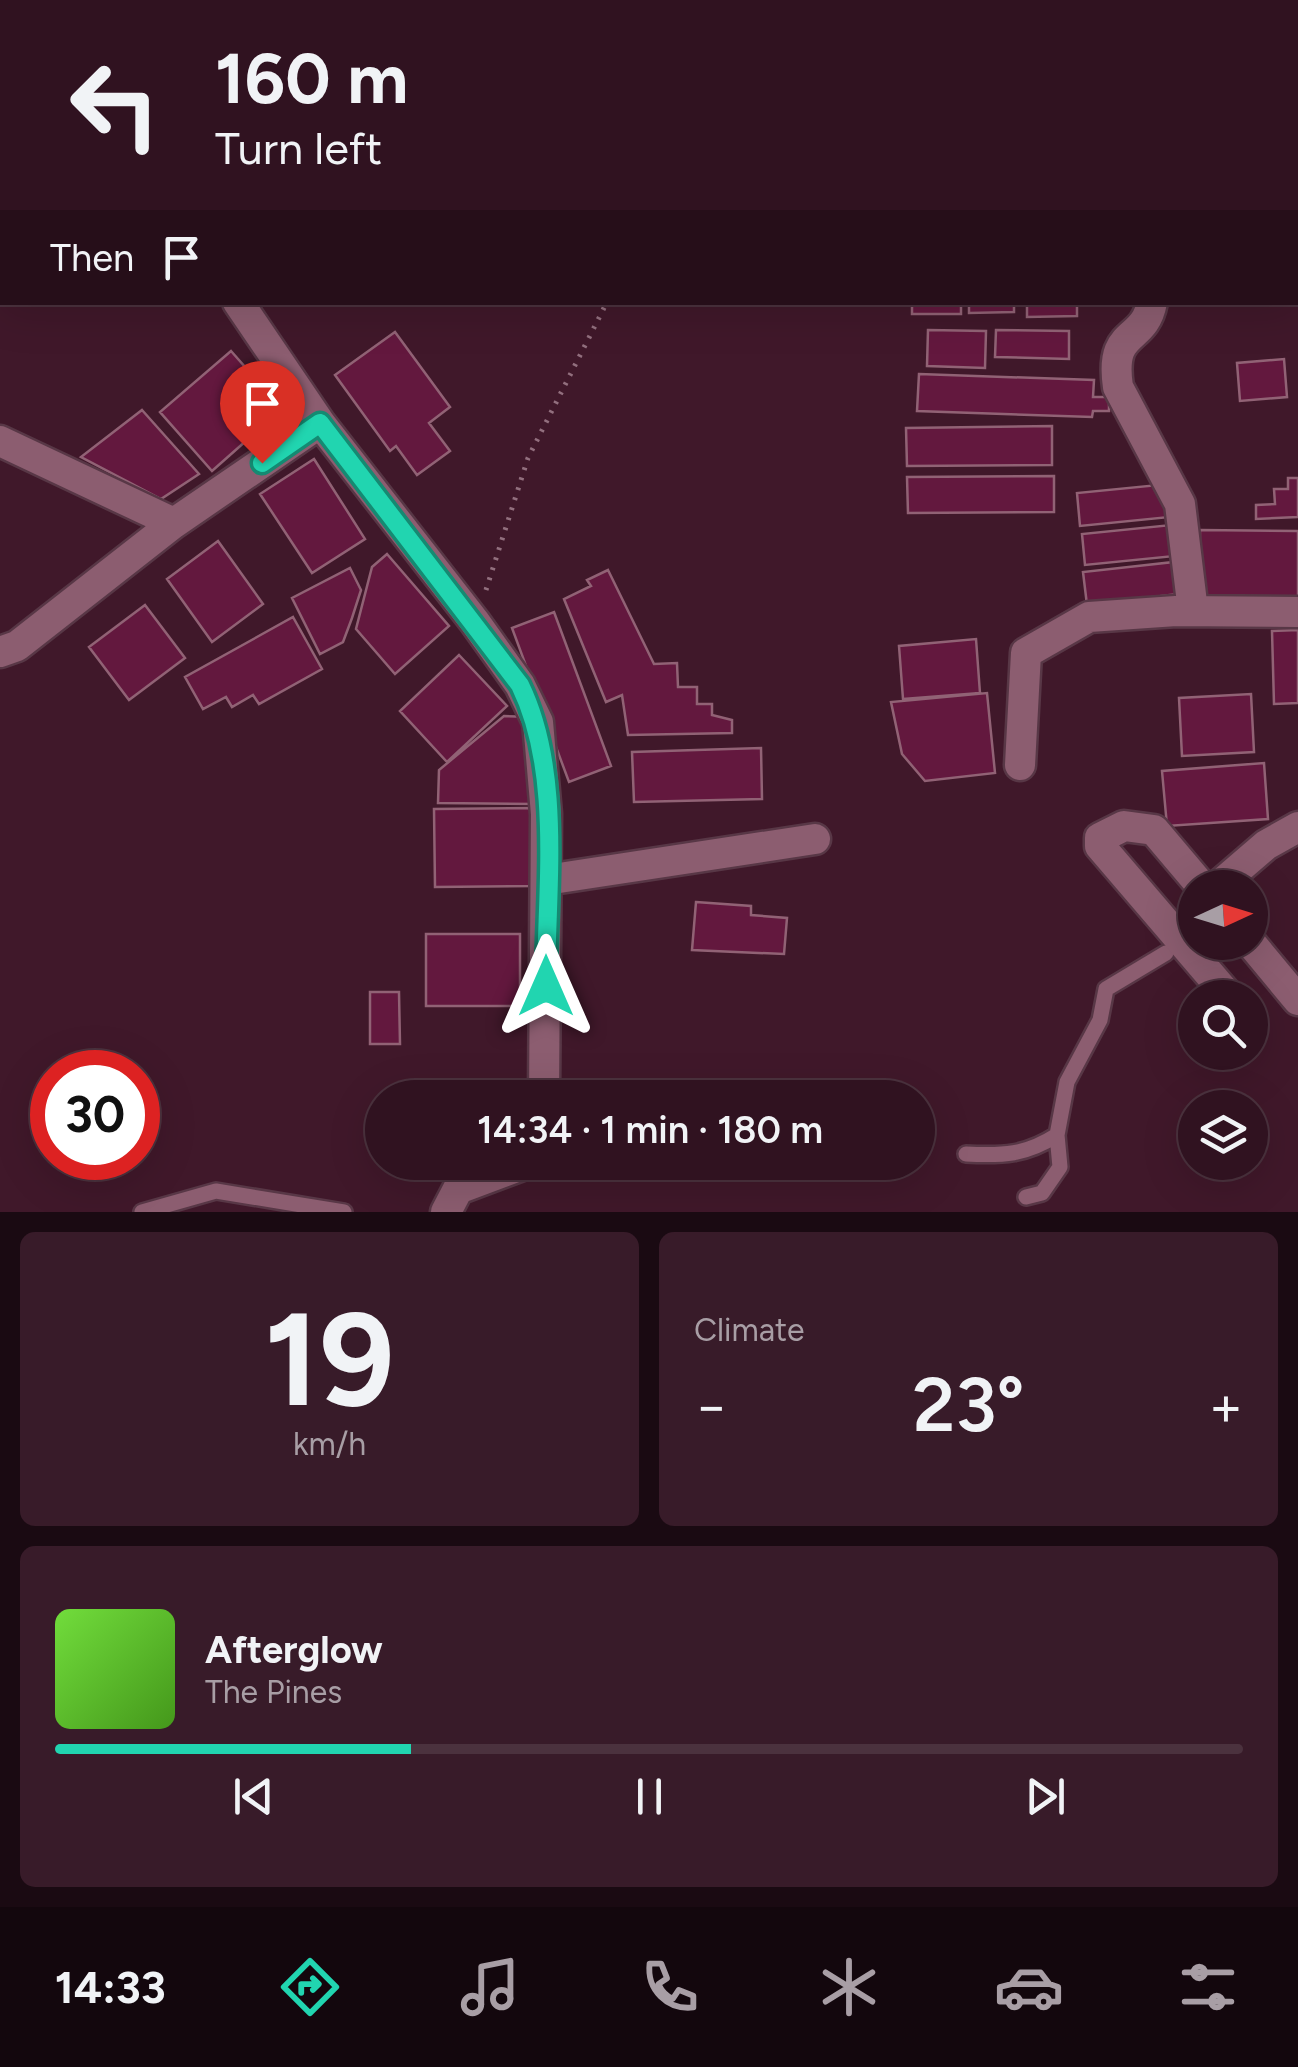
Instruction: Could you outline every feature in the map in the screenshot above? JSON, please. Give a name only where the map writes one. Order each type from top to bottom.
[{"type":"street","points":[[240,305],[320,423],[475,622],[520,685],[538,722],[546,814],[544,1080]]},
{"type":"street","points":[[1151,305],[1144,323],[1116,350],[1115,365],[1118,387],[1180,504],[1192,611]]},
{"type":"street","points":[[0,652],[17,646],[174,523],[320,423]]},
{"type":"street","points":[[0,441],[174,523]]},
{"type":"street","points":[[1020,765],[1026,653],[1089,617],[1192,611],[1298,612]]},
{"type":"street","points":[[1178,933],[1100,846],[1100,838],[1124,826],[1154,830],[1188,870]]},
{"type":"street","points":[[1236,870],[1266,844],[1298,827]]},
{"type":"street","points":[[546,880],[815,839]]},
{"type":"street","points":[[1200,960],[1216,980]]},
{"type":"street","points":[[1265,960],[1298,1000]]},
{"type":"street","points":[[446,1212],[458,1189],[482,1180]]},
{"type":"lane","points":[[1026,1197],[1042,1193],[1060,1167],[1058,1135],[1067,1082],[1100,1020],[1106,989],[1178,936]]},
{"type":"lane","points":[[966,1154],[1010,1157],[1033,1151],[1058,1135]]},
{"type":"lane","points":[[142,1212],[216,1191],[344,1212]]},
{"type":"path","points":[[475,622],[528,458],[607,305]]},
{"type":"building","points":[[912,305],[961,305],[961,314],[912,314]]},
{"type":"building","points":[[969,305],[1014,305],[1014,312],[969,313]]},
{"type":"building","points":[[1027,305],[1077,305],[1077,316],[1027,317]]},
{"type":"building","points":[[928,330],[986,331],[985,368],[927,366]]},
{"type":"building","points":[[996,330],[1069,331],[1069,359],[995,357]]},
{"type":"building","points":[[395,332],[450,407],[429,423],[450,451],[417,475],[396,446],[390,451],[335,375]]},
{"type":"building","points":[[231,351],[282,409],[212,471],[160,412]]},
{"type":"building","points":[[1284,359],[1287,397],[1240,401],[1237,363]]},
{"type":"building","points":[[919,374],[1094,380],[1093,397],[1109,397],[1109,411],[1093,411],[1092,417],[917,411]]},
{"type":"building","points":[[142,410],[199,474],[161,499],[81,457]]},
{"type":"building","points":[[1052,426],[1052,465],[907,466],[906,428]]},
{"type":"building","points":[[314,459],[365,539],[312,573],[260,494]]},
{"type":"building","points":[[1054,476],[1054,512],[908,513],[907,477]]},
{"type":"building","points":[[1288,478],[1298,478],[1298,517],[1256,519],[1256,505],[1275,504],[1274,489],[1288,489]]},
{"type":"building","points":[[1168,484],[1170,517],[1080,526],[1077,493]]},
{"type":"building","points":[[1171,525],[1175,556],[1085,565],[1082,534]]},
{"type":"building","points":[[1200,530],[1298,531],[1298,610],[1199,609]]},
{"type":"building","points":[[218,541],[263,604],[212,642],[167,579]]},
{"type":"building","points":[[387,554],[449,626],[395,674],[356,629],[372,567]]},
{"type":"building","points":[[1174,562],[1178,594],[1087,605],[1083,572]]},
{"type":"building","points":[[350,568],[361,590],[352,618],[343,642],[320,654],[292,598]]},
{"type":"building","points":[[608,570],[654,664],[677,663],[678,687],[697,687],[697,704],[712,704],[712,715],[732,720],[732,733],[628,735],[622,695],[606,702],[564,599],[591,586],[587,580]]},
{"type":"building","points":[[145,605],[185,658],[129,700],[89,647]]},
{"type":"building","points":[[554,612],[611,766],[569,782],[512,628]]},
{"type":"building","points":[[293,617],[322,669],[259,704],[253,695],[232,707],[226,697],[203,709],[185,677]]},
{"type":"building","points":[[1298,630],[1298,703],[1274,704],[1272,631]]},
{"type":"building","points":[[976,639],[980,693],[903,699],[899,646]]},
{"type":"building","points":[[459,655],[507,706],[447,762],[400,711]]},
{"type":"building","points":[[987,693],[995,773],[925,781],[902,754],[891,702]]},
{"type":"building","points":[[1251,694],[1254,752],[1182,756],[1179,698]]},
{"type":"building","points":[[504,716],[533,717],[534,804],[438,803],[439,770]]},
{"type":"building","points":[[761,748],[762,799],[634,802],[632,752]]},
{"type":"building","points":[[1264,763],[1268,819],[1167,826],[1162,771]]},
{"type":"building","points":[[533,808],[534,886],[435,887],[434,809]]},
{"type":"building","points":[[696,902],[751,906],[751,915],[787,918],[784,954],[692,950]]},
{"type":"building","points":[[426,934],[520,934],[520,1006],[426,1006]]},
{"type":"building","points":[[370,992],[399,992],[400,1044],[370,1044]]},
{"type":"route","points":[[262,463],[320,423],[520,685],[538,722],[546,814],[546,986]]}]
